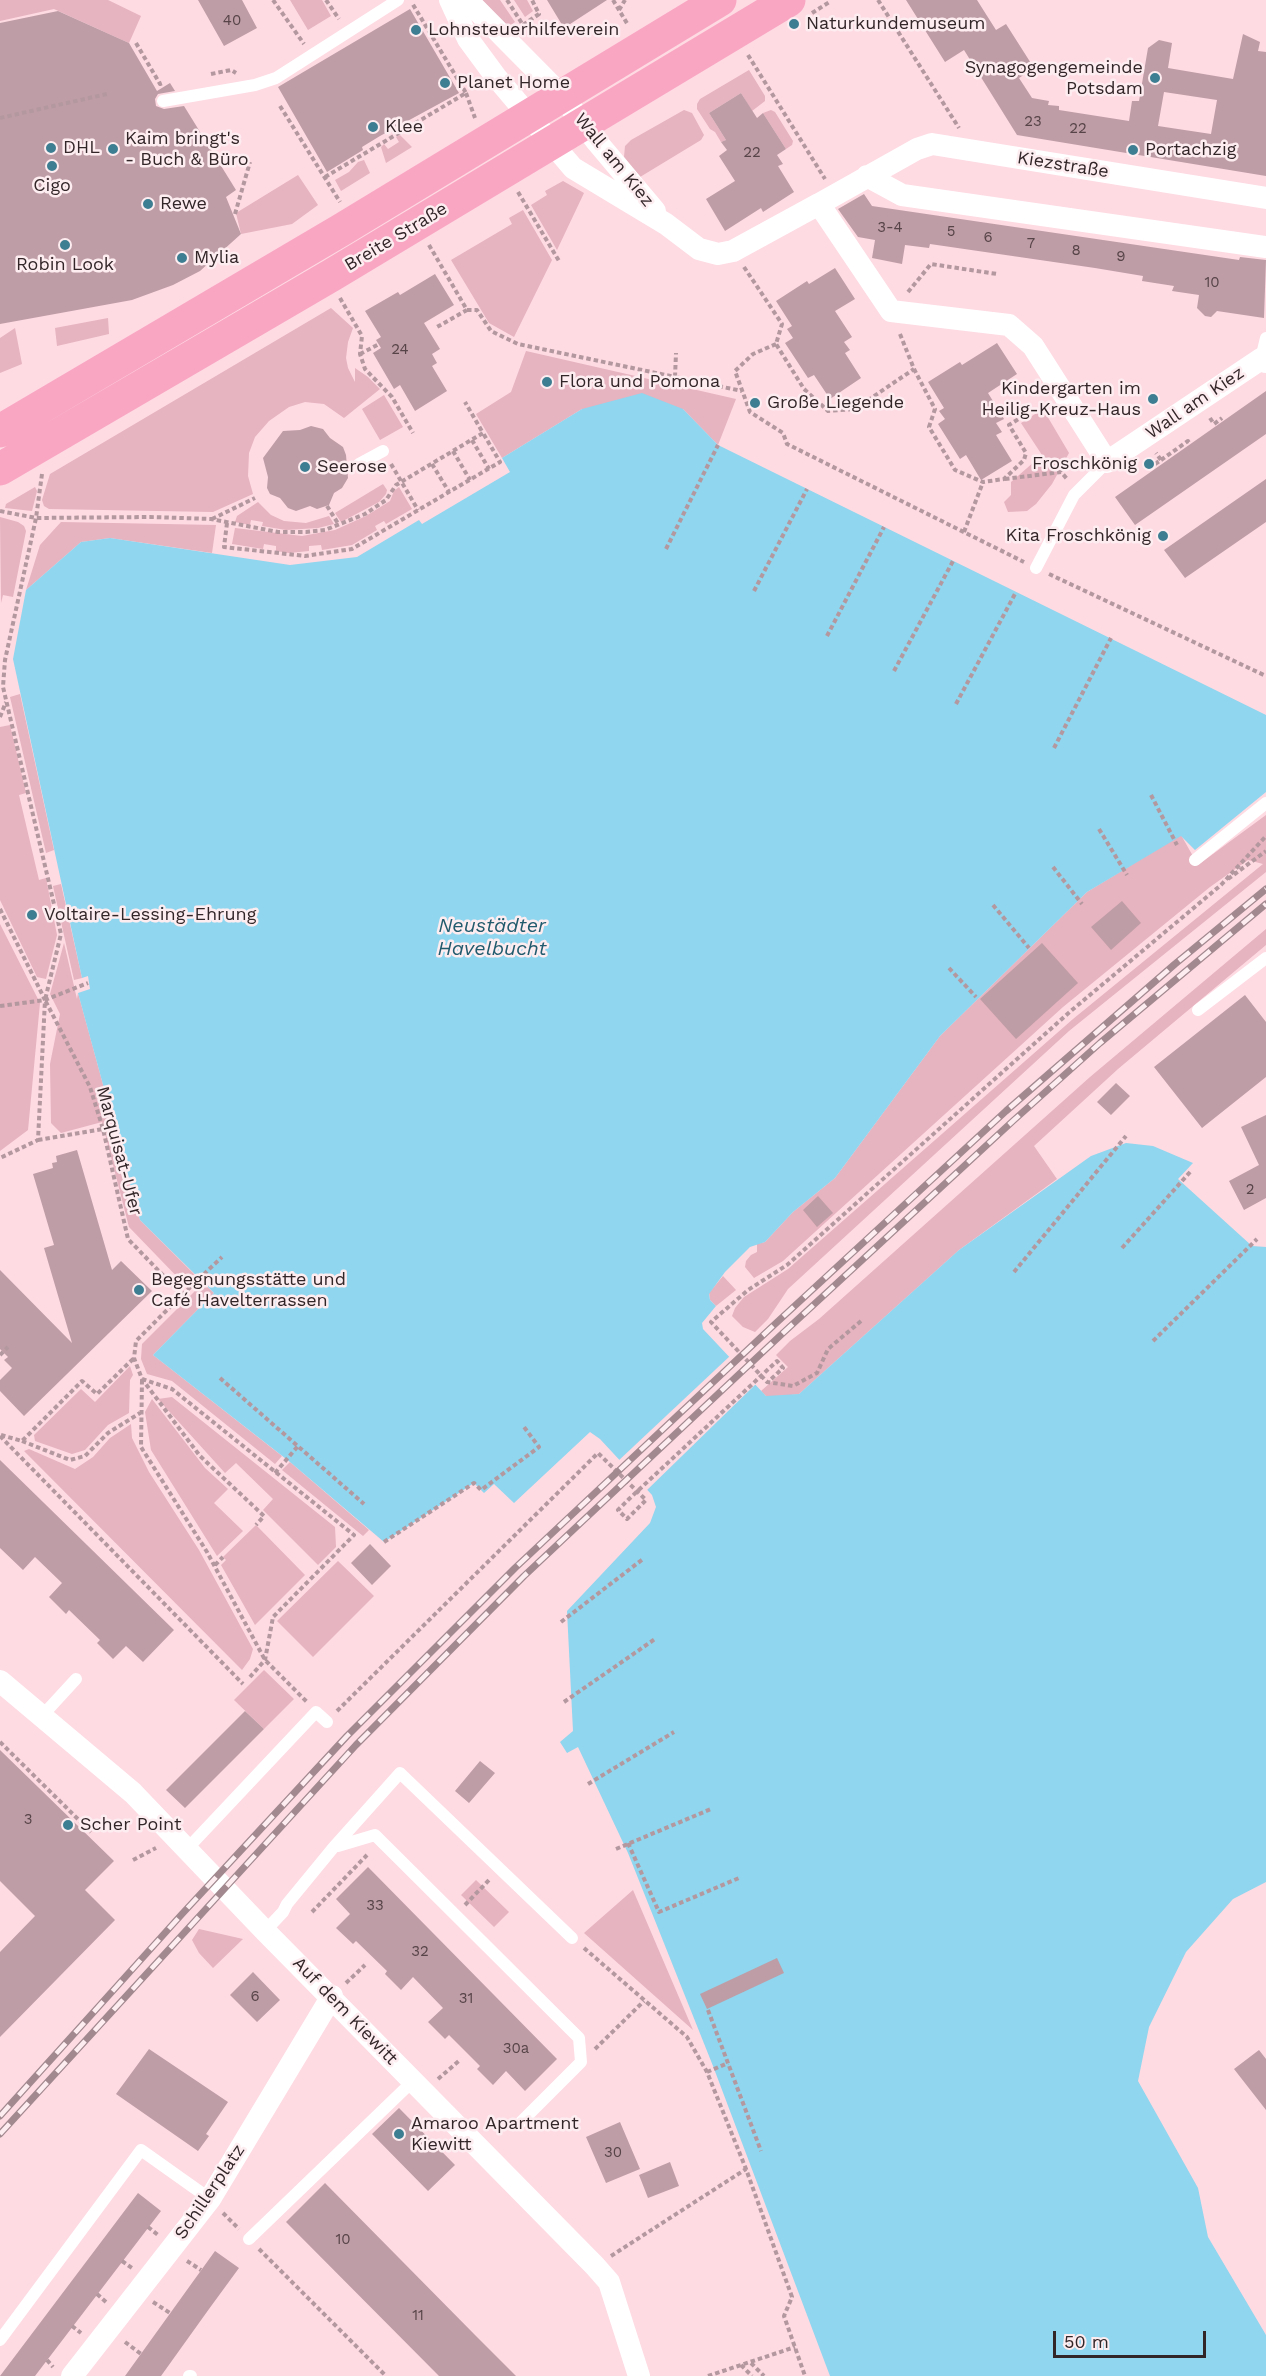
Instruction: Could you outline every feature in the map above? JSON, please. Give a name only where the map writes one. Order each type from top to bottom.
[{"type":"main road","name":"Breite Straße","points":[[0,430],[341,230],[720,0]]},
{"type":"main road","name":"Breite Straße","points":[[0,470],[230,336],[789,0]]},
{"type":"street","name":"Wall am Kiez","points":[[450,0],[468,39],[573,168],[666,224],[699,249],[718,254],[733,251]]},
{"type":"street","name":"Wall am Kiez","points":[[467,0],[562,96],[666,224]]},
{"type":"street","name":"Kiezstraße","points":[[826,199],[917,149],[932,144],[1266,198]]},
{"type":"street","points":[[867,176],[902,195],[1266,247]]},
{"type":"street","points":[[733,251],[826,199],[891,311],[1009,325],[1033,346],[1107,462]]},
{"type":"street","name":"Wall am Kiez","points":[[1107,462],[1264,353]]},
{"type":"street","name":"Auf dem Kiewitt","points":[[0,1681],[133,1793],[596,2266],[609,2282],[639,2376]]},
{"type":"street","name":"Schillerplatz","points":[[72,2376],[210,2199],[332,1996]]},
{"type":"lane","points":[[163,101],[255,85],[276,78],[398,0]]},
{"type":"lane","points":[[359,464],[383,451]]},
{"type":"lane","points":[[1036,568],[1074,495],[1107,462]]},
{"type":"lane","points":[[1195,860],[1266,802]]},
{"type":"lane","points":[[1198,1010],[1266,958]]},
{"type":"lane","points":[[42,1716],[76,1679]]},
{"type":"lane","points":[[187,1849],[316,1712],[327,1722]]},
{"type":"lane","points":[[265,1930],[283,1912],[333,1848],[400,1773],[572,1938]]},
{"type":"lane","points":[[333,1848],[345,1842],[375,1835],[579,2038],[581,2062],[521,2122]]},
{"type":"lane","points":[[249,2239],[419,2086]]},
{"type":"lane","points":[[0,2340],[141,2150],[210,2199]]},
{"type":"path","points":[[273,0],[312,55]]},
{"type":"path","points":[[326,0],[348,32]]},
{"type":"path","points":[[410,0],[466,93],[478,127]]},
{"type":"path","points":[[523,25],[539,14],[532,0]]},
{"type":"path","points":[[613,0],[632,32]]},
{"type":"path","points":[[619,10],[625,0]]},
{"type":"path","points":[[878,0],[962,132]]},
{"type":"path","points":[[136,43],[160,84],[170,83]]},
{"type":"path","points":[[751,50],[747,53],[826,199]]},
{"type":"path","points":[[325,177],[466,93]]},
{"type":"path","points":[[0,118],[107,94]]},
{"type":"path","points":[[280,106],[342,206]]},
{"type":"path","points":[[235,214],[250,162]]},
{"type":"path","points":[[518,192],[559,261]]},
{"type":"path","points":[[429,245],[467,310]]},
{"type":"path","points":[[733,251],[782,324],[776,344],[804,389],[828,411],[855,409],[914,369]]},
{"type":"path","points":[[997,274],[931,264],[891,311],[914,369],[935,409],[929,427],[955,470],[983,482],[1061,472],[1078,490]]},
{"type":"path","points":[[337,292],[362,336],[360,354],[365,369],[392,397],[413,433]]},
{"type":"path","points":[[437,327],[467,310],[477,310],[491,331],[518,344],[743,391]]},
{"type":"path","points":[[360,354],[379,344]]},
{"type":"path","points":[[776,344],[753,354],[735,372],[750,412],[783,433],[786,444],[1036,568],[1266,676]]},
{"type":"path","points":[[675,377],[676,353]]},
{"type":"path","points":[[227,523],[224,547],[292,556],[319,555],[352,549],[500,462],[465,402]]},
{"type":"path","points":[[1004,479],[1024,460],[1026,453],[1009,425],[1030,412]]},
{"type":"path","points":[[1208,416],[1214,424],[1222,418]]},
{"type":"path","points":[[0,511],[36,518],[104,516],[211,519],[292,533],[325,530],[365,514],[386,500],[396,485],[483,433]]},
{"type":"path","points":[[472,440],[489,468]]},
{"type":"path","points":[[1161,460],[1188,441],[1190,444]]},
{"type":"path","points":[[666,549],[718,445]]},
{"type":"path","points":[[383,451],[418,510]]},
{"type":"path","points":[[453,451],[470,480]]},
{"type":"path","points":[[432,464],[449,492]]},
{"type":"path","points":[[38,1140],[45,1000],[61,934],[3,687],[5,660],[36,518],[42,472]]},
{"type":"path","points":[[964,532],[983,482]]},
{"type":"path","points":[[754,591],[807,489]]},
{"type":"path","points":[[211,519],[255,498]]},
{"type":"path","points":[[327,506],[339,525]]},
{"type":"path","points":[[827,636],[884,527]]},
{"type":"path","points":[[894,671],[953,561]]},
{"type":"path","points":[[956,704],[1016,592]]},
{"type":"path","points":[[1054,748],[1111,638]]},
{"type":"path","points":[[0,717],[6,701]]},
{"type":"path","points":[[1151,795],[1177,845]]},
{"type":"path","points":[[1099,828],[1126,875]]},
{"type":"path","points":[[1221,885],[1266,836]]},
{"type":"path","points":[[861,1321],[828,1349],[817,1373],[793,1386],[767,1383],[711,1323],[747,1290],[787,1265],[1072,1010],[1221,885],[1266,851]]},
{"type":"path","points":[[1053,867],[1082,904]]},
{"type":"path","points":[[993,905],[1029,948]]},
{"type":"path","name":"Marquisat-Ufer","points":[[0,909],[90,1087],[103,1129],[128,1239],[182,1295]]},
{"type":"path","points":[[949,968],[976,997]]},
{"type":"path","points":[[0,1006],[45,1000],[88,983]]},
{"type":"path","points":[[0,1158],[38,1140],[103,1129]]},
{"type":"path","points":[[1014,1272],[1126,1136]]},
{"type":"path","points":[[1122,1248],[1191,1171]]},
{"type":"path","points":[[1153,1341],[1257,1239]]},
{"type":"path","points":[[222,1257],[136,1341],[134,1358],[142,1379],[200,1456],[264,1516],[256,1525]]},
{"type":"path","points":[[0,1355],[8,1347]]},
{"type":"path","points":[[22,1441],[82,1381],[97,1394],[134,1358]]},
{"type":"path","points":[[327,1722],[598,1453],[646,1500],[627,1519],[618,1510],[629,1498],[761,1376],[777,1361],[783,1368],[767,1383]]},
{"type":"path","points":[[220,1378],[364,1504]]},
{"type":"path","points":[[142,1379],[141,1447],[214,1566],[265,1660],[295,1690]]},
{"type":"path","points":[[142,1379],[172,1389],[354,1535],[273,1617],[265,1660],[250,1677]]},
{"type":"path","points":[[0,1436],[22,1441],[70,1460],[85,1456],[108,1433],[140,1413]]},
{"type":"path","points":[[384,1542],[474,1482],[481,1490],[539,1447],[524,1427]]},
{"type":"path","points":[[0,1436],[243,1684]]},
{"type":"path","points":[[275,1473],[298,1446]]},
{"type":"path","points":[[214,1566],[223,1557]]},
{"type":"path","points":[[561,1622],[643,1559]]},
{"type":"path","points":[[564,1702],[655,1639]]},
{"type":"path","points":[[588,1784],[674,1732]]},
{"type":"path","points":[[0,1742],[91,1832]]},
{"type":"path","points":[[616,1849],[711,1809]]},
{"type":"path","points":[[628,1843],[658,1912],[739,1878]]},
{"type":"path","points":[[133,1860],[159,1847]]},
{"type":"path","points":[[312,1912],[371,1851]]},
{"type":"path","points":[[468,1901],[500,1868]]},
{"type":"path","points":[[572,1938],[687,2037],[707,2072],[746,2169],[792,2297],[784,2316],[805,2376]]},
{"type":"path","points":[[581,2062],[644,2001]]},
{"type":"path","points":[[708,2010],[761,2151]]},
{"type":"path","points":[[419,2086],[460,2060]]},
{"type":"path","points":[[707,2072],[728,2063]]},
{"type":"path","points":[[596,2266],[746,2169]]},
{"type":"path","points":[[210,2199],[386,2376]]},
{"type":"path","points":[[708,2376],[795,2347]]},
{"type":"path","points":[[751,2362],[764,2376]]},
{"type":"path","points":[[741,2365],[752,2376]]},
{"type":"shaded area","points":[[0,0],[108,0],[141,16],[129,43],[54,9],[0,21]]},
{"type":"shaded area","points":[[290,0],[322,0],[331,16],[308,30]]},
{"type":"shaded area","points":[[482,0],[500,0],[515,22],[508,27]]},
{"type":"shaded area","points":[[514,0],[527,0],[533,11],[525,17]]},
{"type":"shaded area","points":[[749,70],[765,96],[765,101],[752,111],[741,93],[709,113],[726,140],[721,142],[697,109],[697,104],[700,99]]},
{"type":"shaded area","points":[[684,110],[692,113],[704,135],[701,140],[640,177],[624,157],[625,146],[631,140]]},
{"type":"shaded area","points":[[771,110],[775,112],[793,141],[792,145],[786,149],[763,113]]},
{"type":"shaded area","points":[[400,135],[412,147],[386,163],[381,147],[384,144],[388,149],[399,142],[396,137]]},
{"type":"shaded area","points":[[364,160],[370,173],[341,191],[335,180]]},
{"type":"shaded area","points":[[298,175],[318,205],[292,224],[241,234],[236,213]]},
{"type":"shaded area","points":[[563,181],[584,193],[557,250],[531,205],[547,195],[545,191]]},
{"type":"shaded area","points":[[523,210],[552,260],[514,337],[489,323],[451,260],[512,224],[509,218]]},
{"type":"shaded area","points":[[331,308],[353,328],[346,358],[355,382],[355,368],[380,389],[344,418],[324,404],[305,402],[289,407],[269,421],[255,437],[249,453],[248,476],[253,494],[213,512],[49,509],[44,506],[42,500],[50,474]]},
{"type":"shaded area","points":[[108,318],[109,334],[57,346],[55,328]]},
{"type":"shaded area","points":[[15,328],[22,364],[0,373],[0,338]]},
{"type":"shaded area","points":[[526,351],[736,399],[718,445],[683,409],[582,409],[502,458],[476,414],[511,392]]},
{"type":"shaded area","points":[[384,395],[403,427],[380,440],[362,409]]},
{"type":"shaded area","points":[[1043,409],[1069,453],[1052,484],[1036,504],[1027,511],[1008,512],[1004,502],[1011,495],[1011,482],[1042,455],[1021,423]]},
{"type":"shaded area","points":[[383,484],[387,490],[379,502],[341,522],[335,513]]},
{"type":"shaded area","points":[[35,487],[37,491],[32,511],[5,508],[6,504]]},
{"type":"shaded area","points":[[399,487],[412,509],[386,524],[384,521],[375,526],[377,530],[352,545],[322,550],[321,545],[309,546],[309,551],[289,553],[276,551],[276,546],[264,544],[263,549],[232,544],[235,528],[302,536],[335,530],[366,516],[390,501],[394,491]]},
{"type":"shaded area","points":[[258,502],[271,515],[284,521],[306,523],[329,516],[334,524],[318,528],[286,530],[262,526],[263,522],[251,520],[250,525],[235,522],[237,516]]},
{"type":"shaded area","points":[[0,517],[18,522],[24,526],[26,531],[13,597],[3,595],[1,603]]},
{"type":"shaded area","points":[[61,522],[216,525],[212,553],[110,538],[81,542],[26,590],[40,545]]},
{"type":"shaded area","points":[[20,694],[54,850],[46,853],[10,697]]},
{"type":"shaded area","points":[[10,725],[26,793],[19,795],[39,880],[46,878],[57,935],[46,979],[37,977],[0,900],[0,727]]},
{"type":"shaded area","points":[[1266,815],[1266,872],[1069,1031],[788,1289],[768,1319],[755,1332],[743,1327],[732,1316],[744,1297],[788,1269],[1073,1019],[1263,864],[1248,860],[1210,887],[1063,1007],[783,1261],[754,1278],[745,1267],[746,1261],[757,1252],[757,1244],[765,1242],[793,1212],[835,1178],[940,1036],[1087,892],[1181,835],[1198,865]]},
{"type":"shaded area","points":[[61,884],[82,978],[74,980],[53,886]]},
{"type":"shaded area","points":[[0,924],[40,1003],[28,1130],[0,1151]]},
{"type":"shaded area","points":[[1266,929],[1266,945],[1118,1069],[1034,1146],[1057,1179],[959,1250],[799,1394],[775,1397],[766,1396],[761,1391],[788,1367],[776,1355],[790,1341],[819,1319],[1090,1077]]},
{"type":"shaded area","points":[[64,943],[77,999],[78,993],[140,1220],[196,1276],[185,1285],[129,1227],[102,1122],[61,1133],[51,1123],[50,1064],[60,1014],[50,994]]},
{"type":"shaded area","points":[[723,1276],[736,1290],[716,1306],[710,1300],[709,1293]]},
{"type":"shaded area","points":[[203,1283],[214,1293],[153,1355],[282,1456],[275,1464],[172,1381],[147,1374],[141,1359],[142,1344]]},
{"type":"shaded area","points":[[130,1366],[133,1375],[130,1380],[129,1413],[108,1425],[85,1450],[72,1454],[35,1441],[34,1435],[81,1389],[95,1402]]},
{"type":"shaded area","points":[[172,1397],[335,1527],[336,1547],[318,1565],[263,1510],[273,1499],[236,1463],[225,1473],[158,1399]]},
{"type":"shaded area","points":[[152,1399],[205,1468],[228,1489],[214,1503],[243,1531],[217,1556],[151,1450],[145,1412]]},
{"type":"shaded area","points":[[131,1424],[132,1438],[149,1472],[199,1550],[253,1649],[250,1659],[242,1670],[24,1451],[29,1449],[75,1469],[93,1457],[110,1438]]},
{"type":"shaded area","points":[[290,1462],[369,1530],[363,1536],[282,1470]]},
{"type":"shaded area","points":[[256,1525],[305,1575],[255,1625],[221,1565],[226,1560],[223,1557]]},
{"type":"shaded area","points":[[338,1561],[374,1596],[313,1657],[277,1621]]},
{"type":"shaded area","points":[[264,1670],[294,1699],[264,1729],[234,1700]]},
{"type":"shaded area","points":[[476,1880],[509,1912],[494,1927],[461,1895]]},
{"type":"shaded area","points":[[633,1890],[693,2030],[584,1933]]},
{"type":"shaded area","points":[[199,1929],[243,1939],[213,1968],[199,1953],[192,1940]]},
{"type":"water","name":"Neustädter Havelbucht","points":[[642,393],[683,409],[718,445],[1266,715],[1266,792],[1195,850],[1181,836],[1087,892],[940,1036],[835,1178],[793,1212],[765,1242],[750,1247],[725,1272],[709,1294],[710,1300],[716,1306],[702,1323],[703,1329],[766,1396],[799,1394],[959,1250],[1091,1156],[1126,1143],[1153,1146],[1193,1163],[1178,1179],[1252,1246],[1266,1247],[1266,1882],[1233,1899],[1186,1952],[1149,2027],[1138,2081],[1198,2188],[1208,2237],[1266,2335],[1266,2376],[830,2376],[713,2066],[628,1853],[578,1747],[567,1753],[560,1742],[573,1731],[567,1611],[650,1523],[656,1507],[652,1495],[600,1439],[590,1432],[514,1503],[494,1484],[484,1493],[474,1483],[384,1542],[290,1462],[153,1355],[214,1293],[140,1220],[78,993],[90,989],[88,976],[82,978],[13,659],[26,590],[81,542],[110,538],[290,565],[357,557],[419,520],[422,524],[510,472],[502,458],[582,409]]},
{"type":"pier","points":[[731,1355],[757,1383],[645,1492],[617,1462]]},
{"type":"building","points":[[198,0],[242,0],[257,28],[224,46]]},
{"type":"building","points":[[547,0],[607,0],[564,28]]},
{"type":"building","points":[[906,0],[977,0],[996,30],[1006,24],[1034,68],[1019,78],[1032,98],[1049,101],[1048,105],[1059,106],[1059,110],[1129,121],[1132,101],[1139,101],[1148,48],[1159,40],[1172,43],[1168,68],[1233,79],[1243,34],[1260,42],[1258,51],[1266,52],[1266,176],[1017,135],[964,50],[945,62]],"holes":[[[1164,92],[1217,100],[1211,134],[1158,126]]]},
{"type":"building","points":[[410,9],[459,93],[380,136],[362,147],[363,150],[327,172],[278,87]]},
{"type":"building","points":[[58,11],[129,43],[157,91],[170,83],[175,91],[158,94],[155,99],[156,106],[164,109],[184,106],[236,190],[226,197],[241,234],[200,271],[173,285],[132,300],[0,324],[0,23]]},
{"type":"building","points":[[741,93],[757,118],[763,113],[786,149],[777,155],[783,164],[778,166],[794,192],[763,212],[761,208],[725,231],[706,199],[735,181],[719,156],[727,150],[721,142],[726,140],[709,113]]},
{"type":"building","points":[[864,194],[872,206],[1239,260],[1240,257],[1266,260],[1264,318],[1217,311],[1211,317],[1205,316],[1197,308],[1199,295],[1172,291],[1174,286],[1142,281],[1143,276],[1095,268],[930,244],[929,248],[905,245],[902,264],[872,258],[875,240],[858,237],[838,209]]},
{"type":"building","points":[[835,268],[855,299],[835,311],[852,337],[844,342],[850,350],[845,353],[861,378],[830,399],[814,375],[808,378],[785,343],[793,338],[787,329],[792,326],[776,301],[807,281],[809,284]]},
{"type":"building","points":[[435,274],[454,305],[424,323],[440,349],[432,354],[437,363],[432,366],[447,391],[415,411],[400,385],[394,389],[373,353],[381,348],[376,340],[381,337],[365,311],[398,292],[400,295]]},
{"type":"building","points":[[997,343],[1017,374],[988,393],[1004,419],[996,423],[1002,432],[996,435],[1012,461],[981,480],[966,455],[960,459],[938,424],[945,419],[939,411],[944,408],[928,382],[960,362],[962,365]]},
{"type":"building","points":[[1266,391],[1266,434],[1135,525],[1115,497]]},
{"type":"building","name":"Seerose","points":[[311,426],[323,429],[330,438],[343,447],[348,478],[342,488],[334,493],[329,505],[317,509],[310,506],[296,511],[288,508],[280,498],[270,494],[263,458],[283,431],[300,430]]},
{"type":"building","points":[[1266,479],[1266,522],[1185,578],[1164,550]]},
{"type":"building","points":[[1122,901],[1141,923],[1111,950],[1091,927]]},
{"type":"building","points":[[1042,943],[1078,983],[1016,1039],[980,999]]},
{"type":"building","points":[[1245,995],[1266,1022],[1266,1077],[1202,1128],[1154,1067]]},
{"type":"building","points":[[1116,1083],[1130,1096],[1111,1115],[1097,1102]]},
{"type":"building","points":[[1266,1115],[1266,1198],[1244,1210],[1229,1181],[1259,1165],[1241,1127]]},
{"type":"building","points":[[77,1150],[112,1270],[121,1261],[152,1291],[24,1416],[0,1391],[0,1380],[12,1368],[4,1360],[8,1357],[0,1349],[0,1270],[72,1343],[44,1248],[54,1245],[33,1174],[53,1168],[52,1163],[57,1162],[56,1156]]},
{"type":"building","points":[[818,1196],[833,1213],[817,1227],[803,1210]]},
{"type":"building","points":[[0,1460],[174,1630],[143,1662],[126,1646],[113,1659],[97,1643],[100,1640],[69,1610],[66,1614],[49,1597],[62,1583],[35,1557],[23,1570],[0,1548]]},
{"type":"building","points":[[370,1544],[391,1566],[372,1585],[351,1563]]},
{"type":"building","points":[[245,1711],[264,1729],[185,1808],[166,1790]]},
{"type":"building","points":[[0,1750],[114,1861],[85,1890],[115,1920],[0,2037],[0,1952],[35,1916],[0,1881]]},
{"type":"building","points":[[480,1761],[495,1773],[469,1803],[455,1791]]},
{"type":"building","points":[[368,1867],[557,2059],[525,2091],[506,2071],[493,2085],[477,2069],[480,2066],[449,2035],[445,2039],[428,2022],[443,2008],[413,1977],[401,1990],[385,1974],[387,1971],[356,1941],[353,1944],[336,1928],[350,1914],[336,1899]]},
{"type":"building","points":[[777,1958],[784,1973],[707,2009],[700,1994]]},
{"type":"building","points":[[253,1972],[280,2000],[257,2022],[230,1995]]},
{"type":"building","points":[[149,2049],[228,2102],[206,2134],[209,2136],[198,2151],[116,2094]]},
{"type":"building","points":[[1259,2050],[1266,2059],[1266,2110],[1234,2069]]},
{"type":"building","points":[[399,2108],[455,2165],[428,2191],[372,2134]]},
{"type":"building","points":[[620,2122],[640,2169],[606,2183],[586,2137]]},
{"type":"building","points":[[670,2162],[679,2186],[648,2198],[639,2175]]},
{"type":"building","points":[[325,2183],[516,2376],[439,2376],[286,2222]]},
{"type":"building","points":[[138,2193],[161,2211],[35,2376],[0,2376]]},
{"type":"building","points":[[215,2251],[239,2268],[161,2376],[125,2376]]},
{"type":"railway","points":[[0,2116],[182,1914],[347,1736],[515,1568],[1006,1111],[1175,964],[1266,889]]},
{"type":"railway","points":[[0,2134],[356,1745],[524,1576],[1014,1120],[1100,1043],[1266,904]]},
{"type":"place","name":"Naturkundemuseum","points":[[794,24]]},
{"type":"place","name":"Lohnsteuerhilfeverein","points":[[416,30]]},
{"type":"place","name":"Synagogengemeinde Potsdam","points":[[1155,78]]},
{"type":"place","name":"Planet Home","points":[[445,83]]},
{"type":"place","name":"Klee","points":[[373,127]]},
{"type":"place","name":"DHL","points":[[51,148]]},
{"type":"place","name":"Kaim bringt's - Buch & Büro","points":[[113,149]]},
{"type":"place","name":"Portachzig","points":[[1133,150]]},
{"type":"place","name":"Cigo","points":[[52,166]]},
{"type":"place","name":"Rewe","points":[[148,204]]},
{"type":"place","name":"Robin Look","points":[[65,245]]},
{"type":"place","name":"Mylia","points":[[182,258]]},
{"type":"place","name":"Flora und Pomona","points":[[547,382]]},
{"type":"place","name":"Kindergarten im Heilig-Kreuz-Haus","points":[[1153,399]]},
{"type":"place","name":"Große Liegende","points":[[755,403]]},
{"type":"place","name":"Froschkönig","points":[[1149,464]]},
{"type":"place","name":"Seerose","points":[[305,467]]},
{"type":"place","name":"Kita Froschkönig","points":[[1163,536]]},
{"type":"place","name":"Voltaire-Lessing-Ehrung","points":[[32,915]]},
{"type":"place","name":"Begegnungsstätte und Café Havelterrassen","points":[[139,1290]]},
{"type":"place","name":"Scher Point","points":[[68,1825]]},
{"type":"place","name":"Amaroo Apartment Kiewitt","points":[[399,2134]]}]
